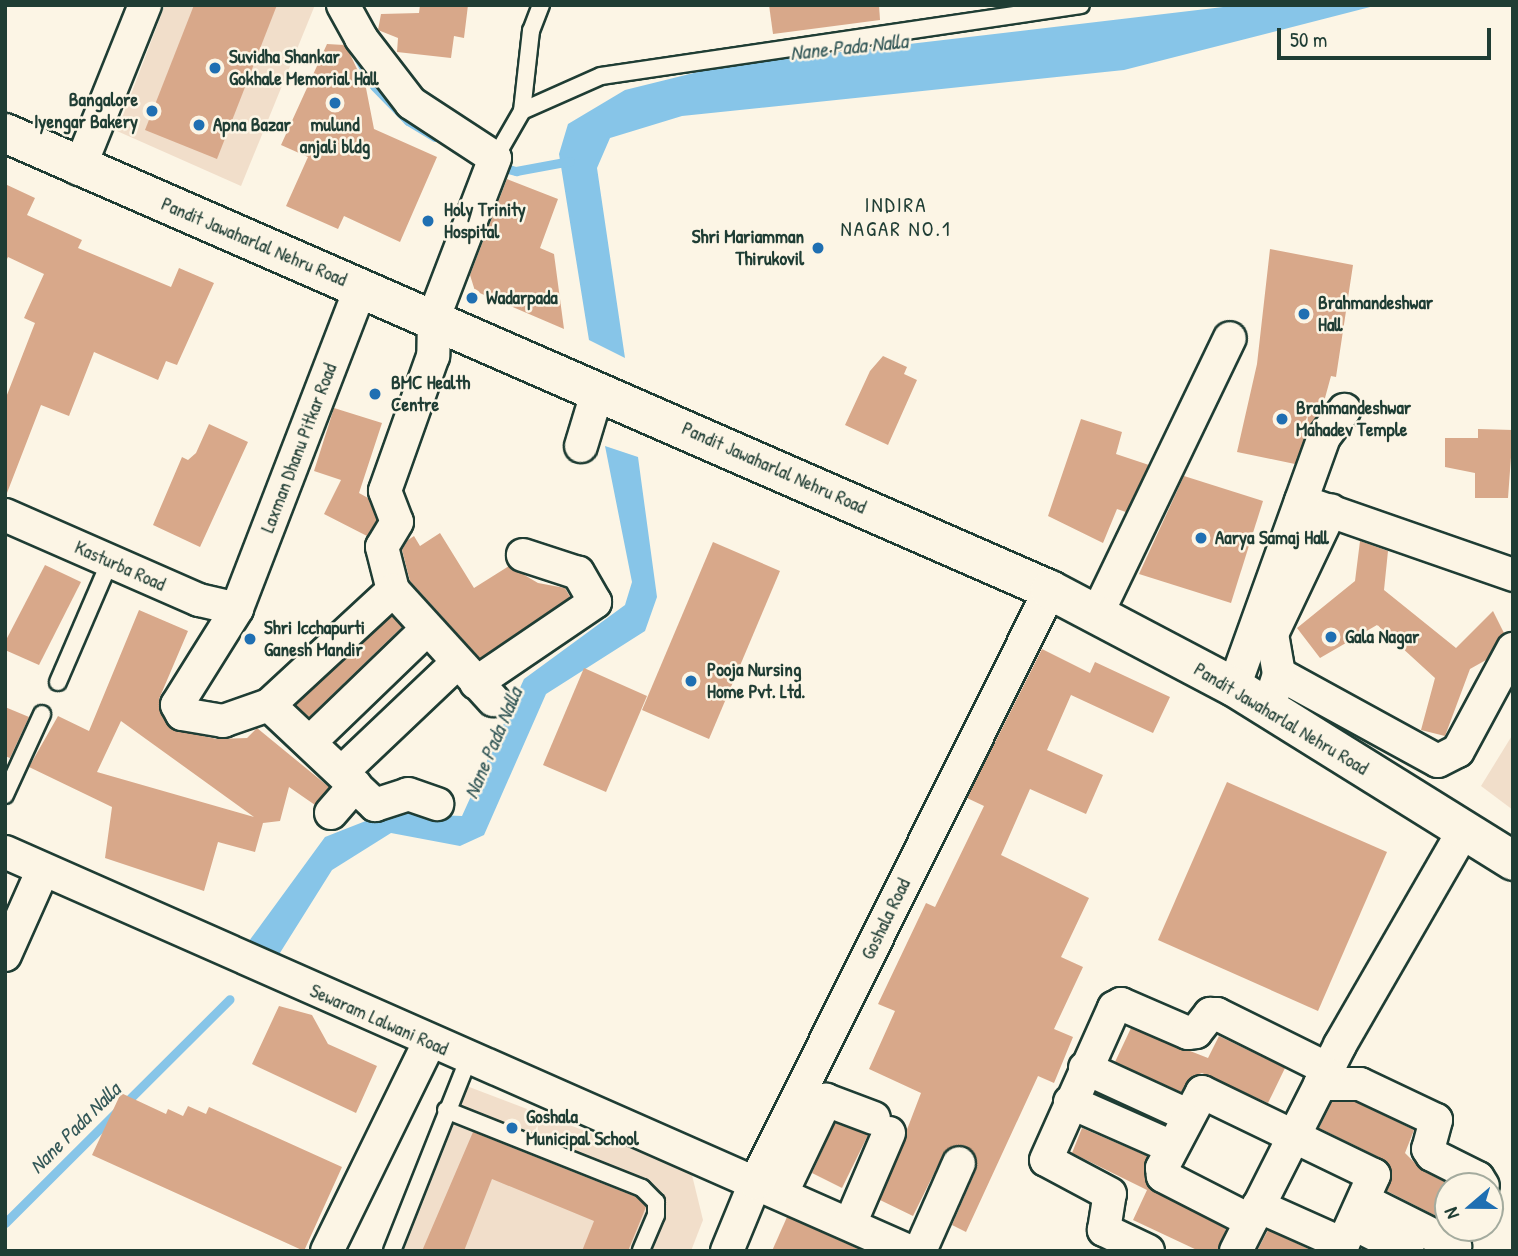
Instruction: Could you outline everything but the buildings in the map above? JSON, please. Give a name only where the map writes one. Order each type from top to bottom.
[{"type":"street","points":[[79,169],[145,5]]},
{"type":"street","points":[[343,5],[361,38],[411,103],[495,158],[434,317],[433,356],[385,491],[397,522],[382,547],[393,590],[475,682]]},
{"type":"street","name":"Pandit Jawaharlal Nehru Road","points":[[5,133],[79,169],[434,317],[1050,590],[1234,687],[1274,691],[1369,771],[1513,861]]},
{"type":"street","name":"Laxman Dhanu Pitkar Road","points":[[270,705],[223,721],[178,710],[237,609],[361,287]]},
{"type":"street","points":[[1097,614],[1230,338]]},
{"type":"street","points":[[581,446],[598,390]]},
{"type":"street","points":[[1344,410],[1324,437],[1316,505],[1272,634],[1274,691],[1388,733],[1438,761],[1450,759],[1513,649]]},
{"type":"street","points":[[1316,505],[1513,575]]},
{"type":"street","points":[[1234,687],[1316,505]]},
{"type":"street","name":"Kasturba Road","points":[[5,515],[199,600],[237,609]]},
{"type":"street","points":[[331,813],[349,779],[475,682],[595,602],[578,573],[523,555]]},
{"type":"street","points":[[393,590],[270,705],[311,741],[375,805],[408,794],[437,804]]},
{"type":"street","name":"Goshala Road","points":[[727,1251],[769,1177],[1050,590]]},
{"type":"street","points":[[311,741],[427,629]]},
{"type":"street","points":[[1369,771],[1388,733]]},
{"type":"street","points":[[1236,1251],[1324,1077],[1464,830]]},
{"type":"street","name":"Sewaram Lalwani Road","points":[[5,852],[42,872],[468,1059],[769,1177],[848,1215],[909,1251]]},
{"type":"street","points":[[5,955],[42,872]]},
{"type":"street","points":[[1148,1251],[1104,1230],[1110,1194],[1046,1160],[1114,1007],[1121,1004],[1188,1033],[1196,1032],[1210,1014],[1217,1014],[1324,1077],[1360,1084],[1436,1119],[1428,1149],[1432,1155],[1460,1172]]},
{"type":"street","points":[[327,1251],[430,1041]]},
{"type":"street","points":[[1086,1068],[1187,1115]]},
{"type":"street","points":[[1209,1092],[1295,1133],[1371,1171],[1374,1181],[1359,1212],[1338,1245],[1167,1181],[1161,1168],[1196,1097],[1209,1092]]},
{"type":"street","points":[[769,1177],[826,1100],[881,1125],[848,1215]]},
{"type":"street","points":[[1070,1102],[1172,1147]]},
{"type":"street","points":[[920,1251],[959,1163]]},
{"type":"street","points":[[1359,1212],[1434,1235]]},
{"type":"street","points":[[1359,1212],[1408,1251]]},
{"type":"lane","points":[[495,158],[522,111],[531,31],[541,5]]},
{"type":"lane","points":[[522,111],[601,76],[1081,5]]},
{"type":"lane","points":[[58,682],[110,561]]},
{"type":"lane","points":[[5,795],[42,714]]},
{"type":"lane","points":[[392,1251],[468,1059]]},
{"type":"lane","points":[[446,1110],[642,1188],[656,1202],[656,1215],[641,1251]]},
{"type":"shaded area","name":"Suvidha Shankar Gokhale Memorial Hall","points":[[165,5],[315,5],[241,186],[117,131]]},
{"type":"shaded area","points":[[1513,734],[1513,810],[1481,786]]},
{"type":"shaded area","name":"Goshala Municipal School","points":[[464,1085],[691,1171],[703,1220],[691,1251],[398,1251]]},
{"type":"water","points":[[1240,5],[1378,5],[1124,70],[682,116],[610,138],[597,168],[625,358],[589,340],[559,154],[568,124],[625,90],[722,66]]},
{"type":"water","points":[[605,446],[638,457],[657,597],[645,631],[546,694],[484,835],[460,846],[391,833],[332,870],[278,956],[249,941],[325,837],[386,813],[462,816],[524,679],[625,605],[632,582]]},
{"type":"waterway","points":[[358,58],[374,86],[408,121],[435,137]]},
{"type":"waterway","points":[[498,166],[516,171],[570,161]]},
{"type":"waterway","name":"Nane Pada Nalla","points":[[5,1223],[230,999]]},
{"type":"place","name":"Suvidha Shankar Gokhale Memorial Hall","points":[[215,68]]},
{"type":"place","name":"mulund anjali bldg","points":[[335,103]]},
{"type":"place","name":"Bangalore Iyengar Bakery","points":[[152,111]]},
{"type":"place","name":"Apna Bazar","points":[[199,125]]},
{"type":"place","name":"Holy Trinity Hospital","points":[[428,221]]},
{"type":"place","name":"Shri Mariamman Thirukovil","points":[[818,248]]},
{"type":"place","name":"Wadarpada","points":[[472,298]]},
{"type":"place","name":"Brahmandeshwar Hall","points":[[1304,314]]},
{"type":"place","name":"BMC Health Centre","points":[[375,394]]},
{"type":"place","name":"Brahmandeshwar Mahadev Temple","points":[[1282,419]]},
{"type":"place","name":"Aarya Samaj Hall","points":[[1201,538]]},
{"type":"place","name":"Gala Nagar","points":[[1331,637]]},
{"type":"place","name":"Shri Icchapurti Ganesh Mandir","points":[[250,639]]},
{"type":"place","name":"Pooja Nursing Home Pvt. Ltd.","points":[[691,681]]},
{"type":"place","name":"Goshala Municipal School","points":[[512,1128]]},
{"type":"district","name":"INDIRA NAGAR NO.1","points":[[896,217]]}]
